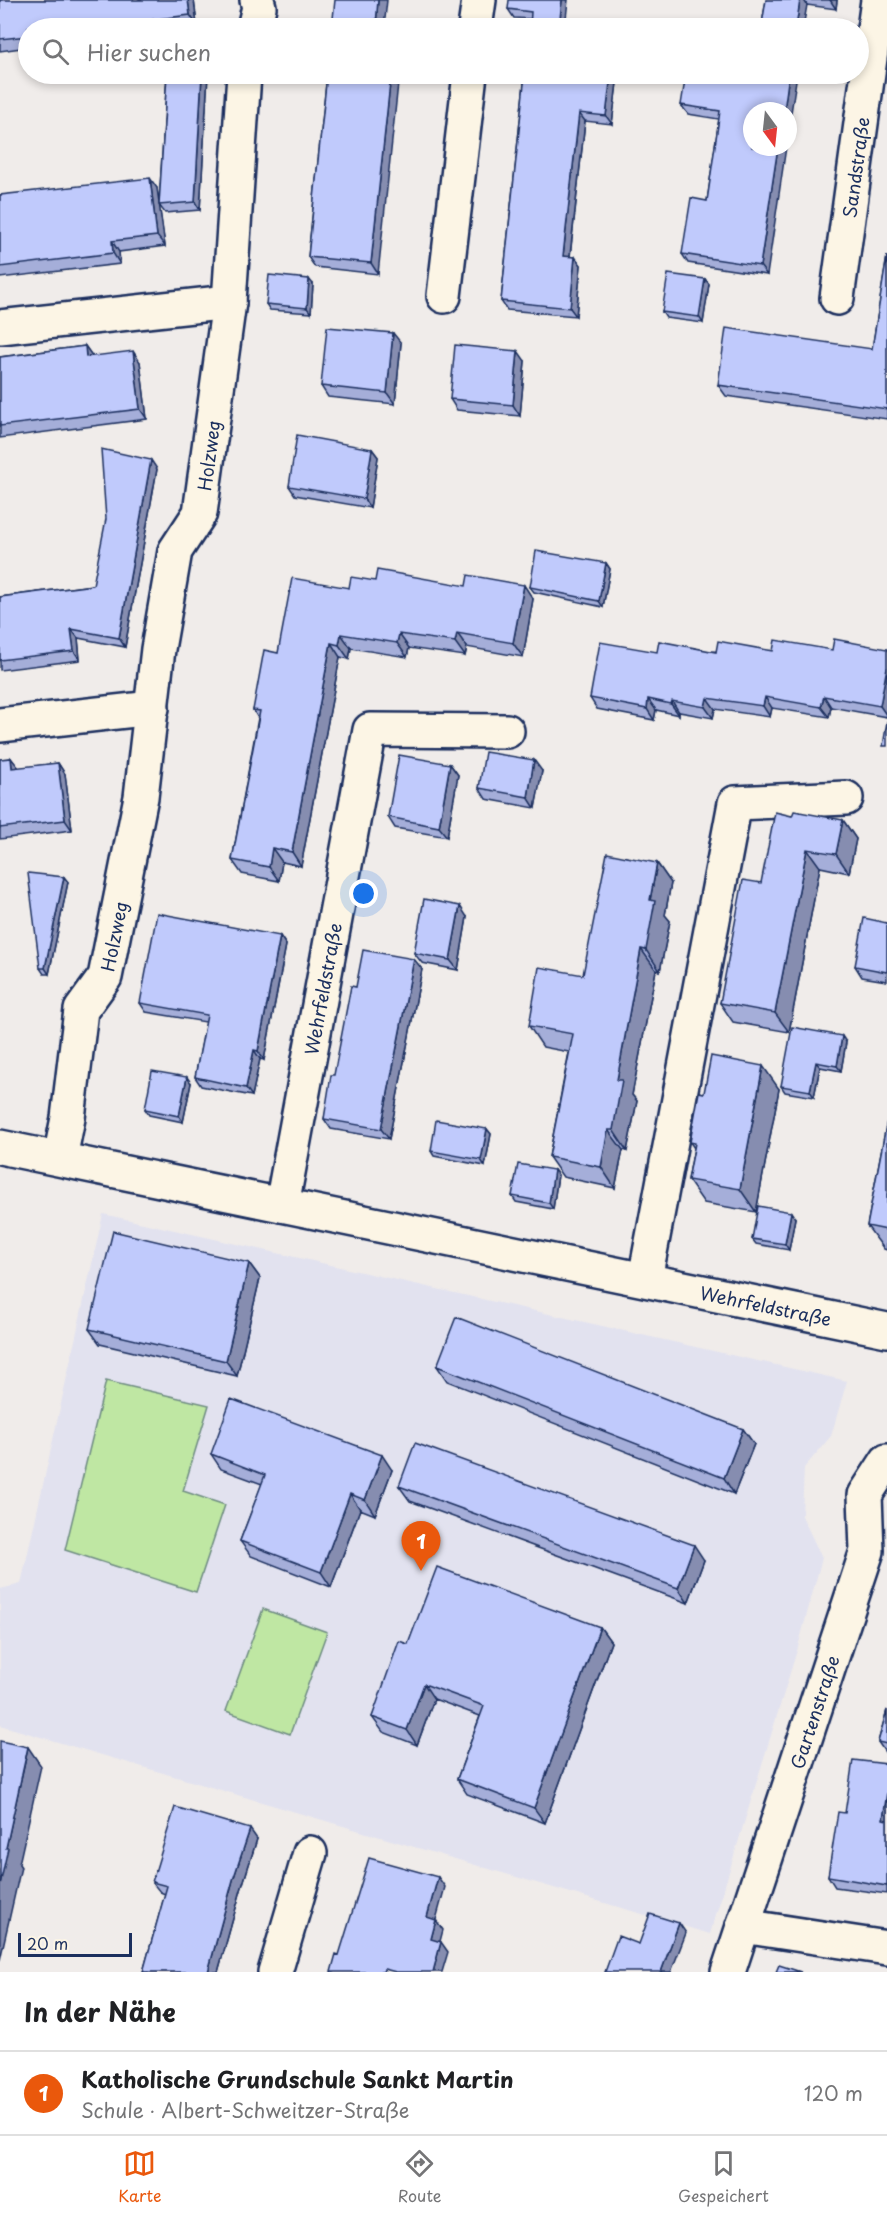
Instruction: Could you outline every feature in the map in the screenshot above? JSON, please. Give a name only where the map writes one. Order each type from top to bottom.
[{"type":"street","points":[[256,18],[259,7],[257,0]]},
{"type":"street","points":[[476,18],[479,0]]},
{"type":"street","name":"Sandstraße","points":[[869,65],[878,0]]},
{"type":"street","name":"Holzweg","points":[[60,1158],[68,1118],[81,1010],[105,977],[141,797],[158,649],[175,551],[200,513],[229,302],[243,84]]},
{"type":"street","points":[[444,296],[469,84]]},
{"type":"street","name":"Sandstraße","points":[[837,298],[866,84]]},
{"type":"street","points":[[0,327],[229,302]]},
{"type":"street","points":[[0,725],[152,708]]},
{"type":"street","name":"Wehrfeldstraße","points":[[282,1204],[370,730],[507,731]]},
{"type":"street","points":[[645,1280],[735,803],[846,798]]},
{"type":"street","name":"Wehrfeldstraße","points":[[0,1147],[887,1330]]},
{"type":"street","name":"Gartenstraße","points":[[728,1972],[867,1551],[865,1495],[887,1461]]},
{"type":"street","points":[[275,1972],[310,1853]]},
{"type":"street","points":[[743,1926],[887,1948]]},
{"type":"shaded area","points":[[103,1214],[847,1381],[831,1436],[804,1468],[802,1516],[822,1558],[798,1647],[710,1934],[0,1725],[0,1589],[21,1584]]},
{"type":"green space","points":[[106,1381],[209,1405],[183,1491],[225,1505],[196,1592],[65,1550]]},
{"type":"green space","points":[[263,1609],[327,1632],[290,1734],[226,1711]]},
{"type":"building","points":[[0,0],[188,0],[190,15],[166,18],[18,18],[18,37],[0,39]]},
{"type":"building","points":[[335,0],[378,0],[377,18],[333,18]]},
{"type":"building","points":[[509,0],[562,0],[560,18],[531,18],[531,12],[508,9]]},
{"type":"building","points":[[766,0],[800,0],[797,18],[763,18]]},
{"type":"building","points":[[166,84],[201,84],[195,202],[159,205]]},
{"type":"building","points":[[326,84],[390,84],[371,263],[308,257]]},
{"type":"building","points":[[524,84],[610,84],[606,116],[579,113],[563,256],[575,257],[570,308],[501,301]]},
{"type":"building","points":[[684,84],[788,84],[785,102],[743,102],[743,156],[777,156],[760,266],[682,254],[691,198],[707,201],[720,111],[681,105]]},
{"type":"building","points":[[150,178],[157,236],[112,241],[113,253],[0,267],[0,195]]},
{"type":"building","points":[[887,256],[887,409],[718,385],[726,328],[872,349]]},
{"type":"building","points":[[668,274],[705,279],[699,317],[662,312]]},
{"type":"building","points":[[269,275],[309,279],[307,308],[266,304]]},
{"type":"building","points":[[327,327],[393,333],[387,393],[321,386]]},
{"type":"building","points":[[455,345],[518,351],[513,405],[450,399]]},
{"type":"building","points":[[85,346],[86,357],[133,351],[140,409],[0,426],[0,357]]},
{"type":"building","points":[[297,435],[372,449],[364,499],[289,486]]},
{"type":"building","points":[[101,449],[151,460],[119,638],[71,629],[74,651],[0,660],[0,597],[93,585],[106,519]]},
{"type":"building","points":[[536,551],[606,563],[599,601],[530,587]]},
{"type":"building","points":[[377,570],[466,586],[468,575],[524,585],[513,643],[457,633],[455,642],[399,634],[397,643],[341,634],[339,645],[331,643],[292,852],[272,848],[269,867],[232,860],[260,711],[253,710],[264,650],[278,653],[292,578],[349,588],[351,577],[375,581]]},
{"type":"building","points":[[834,639],[887,649],[887,667],[880,706],[824,696],[821,707],[765,697],[763,706],[707,698],[705,707],[648,699],[647,709],[590,698],[600,642],[657,652],[659,641],[716,652],[718,641],[773,651],[775,640],[832,650]]},
{"type":"building","points":[[887,721],[887,746],[883,746]]},
{"type":"building","points":[[485,752],[534,760],[528,797],[479,788]]},
{"type":"building","points":[[399,755],[450,764],[439,827],[388,817]]},
{"type":"building","points":[[11,758],[12,768],[58,763],[65,820],[0,828],[0,759]]},
{"type":"building","points":[[794,811],[843,820],[836,854],[807,849],[775,1013],[720,1003],[743,880],[761,883],[775,812],[792,816]]},
{"type":"building","points":[[607,853],[657,863],[650,900],[655,901],[646,950],[641,949],[617,1080],[622,1080],[613,1130],[608,1130],[601,1167],[549,1157],[573,1034],[529,1026],[539,967],[583,975]]},
{"type":"building","points":[[28,873],[64,877],[45,968],[40,968]]},
{"type":"building","points":[[424,899],[460,906],[450,960],[414,953]]},
{"type":"building","points":[[157,913],[280,936],[258,1051],[254,1050],[246,1088],[195,1077],[207,1015],[140,1003]]},
{"type":"building","points":[[864,918],[887,923],[887,972],[855,966]]},
{"type":"building","points":[[363,950],[414,959],[381,1129],[324,1119],[331,1075],[334,1075],[351,986],[356,987]]},
{"type":"building","points":[[792,1027],[842,1036],[837,1066],[816,1062],[810,1091],[781,1086]]},
{"type":"building","points":[[711,1056],[763,1066],[740,1189],[688,1180],[695,1143],[690,1142],[699,1092],[704,1093]]},
{"type":"building","points":[[152,1071],[187,1077],[179,1116],[145,1109]]},
{"type":"building","points":[[436,1120],[487,1129],[481,1160],[431,1151]]},
{"type":"building","points":[[887,1121],[887,1230],[867,1226]]},
{"type":"building","points":[[518,1164],[554,1170],[549,1203],[512,1196]]},
{"type":"building","points":[[758,1206],[791,1212],[785,1244],[752,1239]]},
{"type":"building","points":[[113,1231],[249,1263],[226,1361],[89,1329]]},
{"type":"building","points":[[456,1317],[743,1429],[724,1478],[437,1366]]},
{"type":"building","points":[[231,1399],[382,1455],[365,1500],[350,1494],[321,1572],[240,1541],[265,1475],[211,1454]]},
{"type":"building","points":[[415,1443],[694,1545],[678,1588],[399,1486]]},
{"type":"building","points":[[437,1567],[600,1627],[534,1808],[457,1779],[484,1706],[424,1684],[407,1730],[372,1717],[399,1641],[408,1644]]},
{"type":"building","points":[[887,1710],[887,1744],[878,1742]]},
{"type":"building","points":[[0,1741],[28,1747],[0,1885]]},
{"type":"building","points":[[853,1760],[887,1764],[887,1792],[883,1819],[887,1820],[887,1886],[828,1876],[838,1812],[845,1813]]},
{"type":"building","points":[[175,1807],[250,1829],[233,1880],[208,1972],[143,1972],[167,1886],[152,1882]]},
{"type":"building","points":[[369,1858],[438,1877],[427,1917],[436,1920],[431,1939],[441,1942],[433,1972],[396,1972],[384,1969],[383,1972],[331,1972],[336,1954],[339,1955]]},
{"type":"building","points":[[650,1914],[679,1923],[661,1972],[605,1972],[618,1936],[639,1944]]},
{"type":"building","points":[[779,1965],[801,1972],[776,1972]]},
{"type":"place","name":"Katholische Grundschule Sankt Martin","points":[[421,1571]]}]
